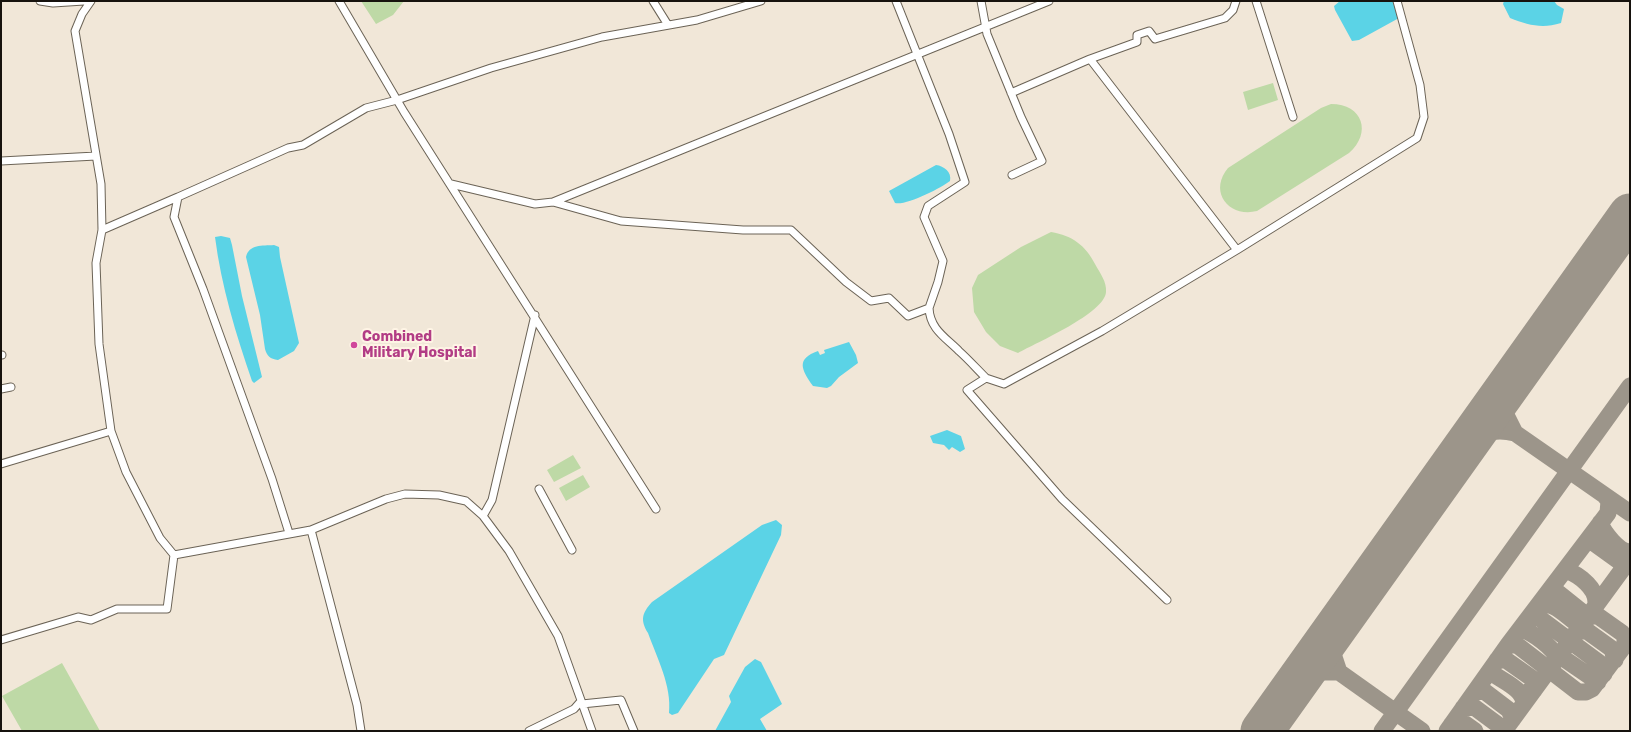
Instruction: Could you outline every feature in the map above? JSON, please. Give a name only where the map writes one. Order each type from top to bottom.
[{"type":"street","points":[[40,1],[53,3],[84,1]]},
{"type":"street","points":[[1,640],[78,617],[91,620],[117,609],[167,609],[174,555],[160,538],[129,478],[111,431],[99,344],[96,263],[102,230],[101,184],[75,31],[82,14],[92,1]]},
{"type":"street","points":[[340,1],[397,100],[535,315],[656,508]]},
{"type":"street","points":[[653,1],[668,25]]},
{"type":"street","points":[[102,230],[178,198],[288,148],[303,145],[366,108],[397,100],[491,68],[602,37],[697,20],[761,1]]},
{"type":"street","points":[[896,1],[949,134],[965,182],[928,206],[924,217],[942,260],[938,282],[929,308],[930,319],[937,332],[960,351],[986,378],[1004,384],[1102,331],[1237,250],[1417,138],[1424,117],[1420,85],[1397,1]]},
{"type":"street","points":[[981,1],[987,34],[1011,93],[1042,161],[1012,175]]},
{"type":"street","points":[[451,184],[535,204],[553,202],[1049,1]]},
{"type":"street","points":[[1011,93],[1090,59],[1136,42],[1137,35],[1149,31],[1155,39],[1225,18],[1233,10],[1236,1]]},
{"type":"street","points":[[1256,1],[1293,117]]},
{"type":"street","points":[[1090,59],[1237,250]]},
{"type":"street","points":[[1,161],[96,156]]},
{"type":"street","points":[[178,198],[174,217],[203,289],[272,479],[289,533]]},
{"type":"street","points":[[553,202],[621,221],[743,230],[791,230],[846,282],[871,301],[889,298],[908,316],[929,308]]},
{"type":"street","points":[[483,516],[492,500],[535,315]]},
{"type":"street","points":[[986,378],[967,390],[976,402],[1062,499],[1167,600]]},
{"type":"street","points":[[1,389],[11,387]]},
{"type":"street","points":[[1,464],[111,431]]},
{"type":"street","points":[[539,489],[572,550]]},
{"type":"street","points":[[174,555],[311,530],[386,499],[405,494],[440,495],[466,501],[483,516],[509,551],[558,636],[592,731]]},
{"type":"street","points":[[311,530],[357,705],[361,731]]},
{"type":"street","points":[[529,731],[574,709],[581,703],[621,700],[634,731]]},
{"type":"green space","points":[[361,1],[404,1],[393,15],[376,24]]},
{"type":"green space","points":[[1273,83],[1278,100],[1248,110],[1243,92]]},
{"type":"green space","points":[[1331,104],[1342,105],[1351,109],[1357,114],[1361,121],[1362,129],[1360,137],[1356,145],[1349,153],[1257,211],[1238,211],[1230,207],[1224,201],[1220,186],[1222,177],[1228,168],[1321,108]]},
{"type":"green space","points":[[1051,232],[1066,236],[1078,242],[1091,257],[1103,278],[1106,292],[1103,300],[1082,318],[1018,353],[1000,346],[986,332],[974,312],[972,288],[978,275],[1021,247]]},
{"type":"green space","points":[[573,455],[581,468],[554,482],[547,470]]},
{"type":"green space","points":[[583,475],[590,487],[566,501],[559,488]]},
{"type":"green space","points":[[62,663],[100,731],[22,731],[2,696]]},
{"type":"water","points":[[1340,1],[1393,1],[1399,18],[1359,40],[1352,41],[1335,10],[1334,6]]},
{"type":"water","points":[[1504,1],[1554,1],[1557,5],[1564,9],[1561,23],[1541,26],[1523,23],[1510,18],[1503,4]]},
{"type":"water","points":[[936,165],[949,172],[950,181],[932,192],[915,199],[907,202],[895,203],[889,191]]},
{"type":"water","points":[[221,236],[230,238],[242,296],[262,377],[254,383],[240,346],[225,292],[215,237]]},
{"type":"water","points":[[274,245],[279,247],[299,343],[294,351],[278,360],[269,357],[265,349],[260,315],[246,257],[250,250],[257,246]]},
{"type":"water","points":[[849,342],[856,355],[858,363],[839,377],[831,386],[827,388],[813,386],[804,370],[803,365],[806,357],[818,351],[820,355],[825,353],[824,350]]},
{"type":"water","points":[[947,430],[961,436],[965,449],[960,452],[952,447],[949,450],[944,445],[933,443],[930,436]]},
{"type":"water","points":[[776,520],[782,525],[781,535],[724,655],[714,659],[678,713],[672,715],[669,713],[668,693],[663,672],[645,628],[643,620],[644,613],[652,602],[762,525]]},
{"type":"water","points":[[755,659],[761,662],[782,704],[760,719],[767,731],[715,731],[731,702],[729,696],[745,667]]},
{"type":"taxiway","points":[[1602,255],[1630,243]]},
{"type":"taxiway","points":[[1508,386],[1505,413],[1515,433]]},
{"type":"taxiway","points":[[1382,731],[1630,386]]},
{"type":"taxiway","points":[[1468,442],[1485,433],[1496,431],[1515,433],[1630,513]]},
{"type":"taxiway","points":[[1447,731],[1508,645],[1608,513],[1609,501],[1605,496]]},
{"type":"taxiway","points":[[1600,523],[1608,537],[1621,549],[1630,552]]},
{"type":"taxiway","points":[[1592,534],[1594,543],[1619,561],[1629,561]]},
{"type":"taxiway","points":[[1504,731],[1630,559]]},
{"type":"taxiway","points":[[1564,572],[1573,573],[1587,583],[1595,596],[1596,606]]},
{"type":"taxiway","points":[[1548,600],[1549,592],[1557,592],[1582,612],[1586,630]]},
{"type":"taxiway","points":[[1537,611],[1537,607],[1547,604],[1562,611],[1575,622],[1577,631],[1587,631],[1612,649],[1615,660]]},
{"type":"taxiway","points":[[1589,616],[1598,616],[1622,633],[1625,637],[1625,644]]},
{"type":"taxiway","points":[[1528,619],[1538,617],[1566,638],[1573,636],[1574,644]]},
{"type":"taxiway","points":[[1337,626],[1332,651],[1339,672]]},
{"type":"taxiway","points":[[1518,632],[1522,630],[1531,633],[1548,646],[1556,654],[1557,658],[1563,658],[1598,682]]},
{"type":"taxiway","points":[[1508,645],[1517,645],[1578,692],[1586,692],[1592,689],[1630,638]]},
{"type":"taxiway","points":[[1567,640],[1567,644],[1574,644],[1601,664],[1604,674]]},
{"type":"taxiway","points":[[1497,660],[1506,660],[1533,679],[1535,683],[1534,690],[1527,692]]},
{"type":"taxiway","points":[[1297,683],[1321,672],[1339,672],[1422,731]]},
{"type":"taxiway","points":[[1486,676],[1492,674],[1495,675],[1513,687],[1521,695],[1524,704]]},
{"type":"taxiway","points":[[1475,692],[1484,691],[1509,710],[1513,719]]},
{"type":"taxiway","points":[[1463,708],[1474,707],[1501,727],[1502,731]]},
{"type":"taxiway","points":[[1451,725],[1461,721],[1475,731]]},
{"type":"runway","points":[[1262,731],[1630,215]]},
{"type":"place","name":"Combined Military Hospital","points":[[354,345]]}]
